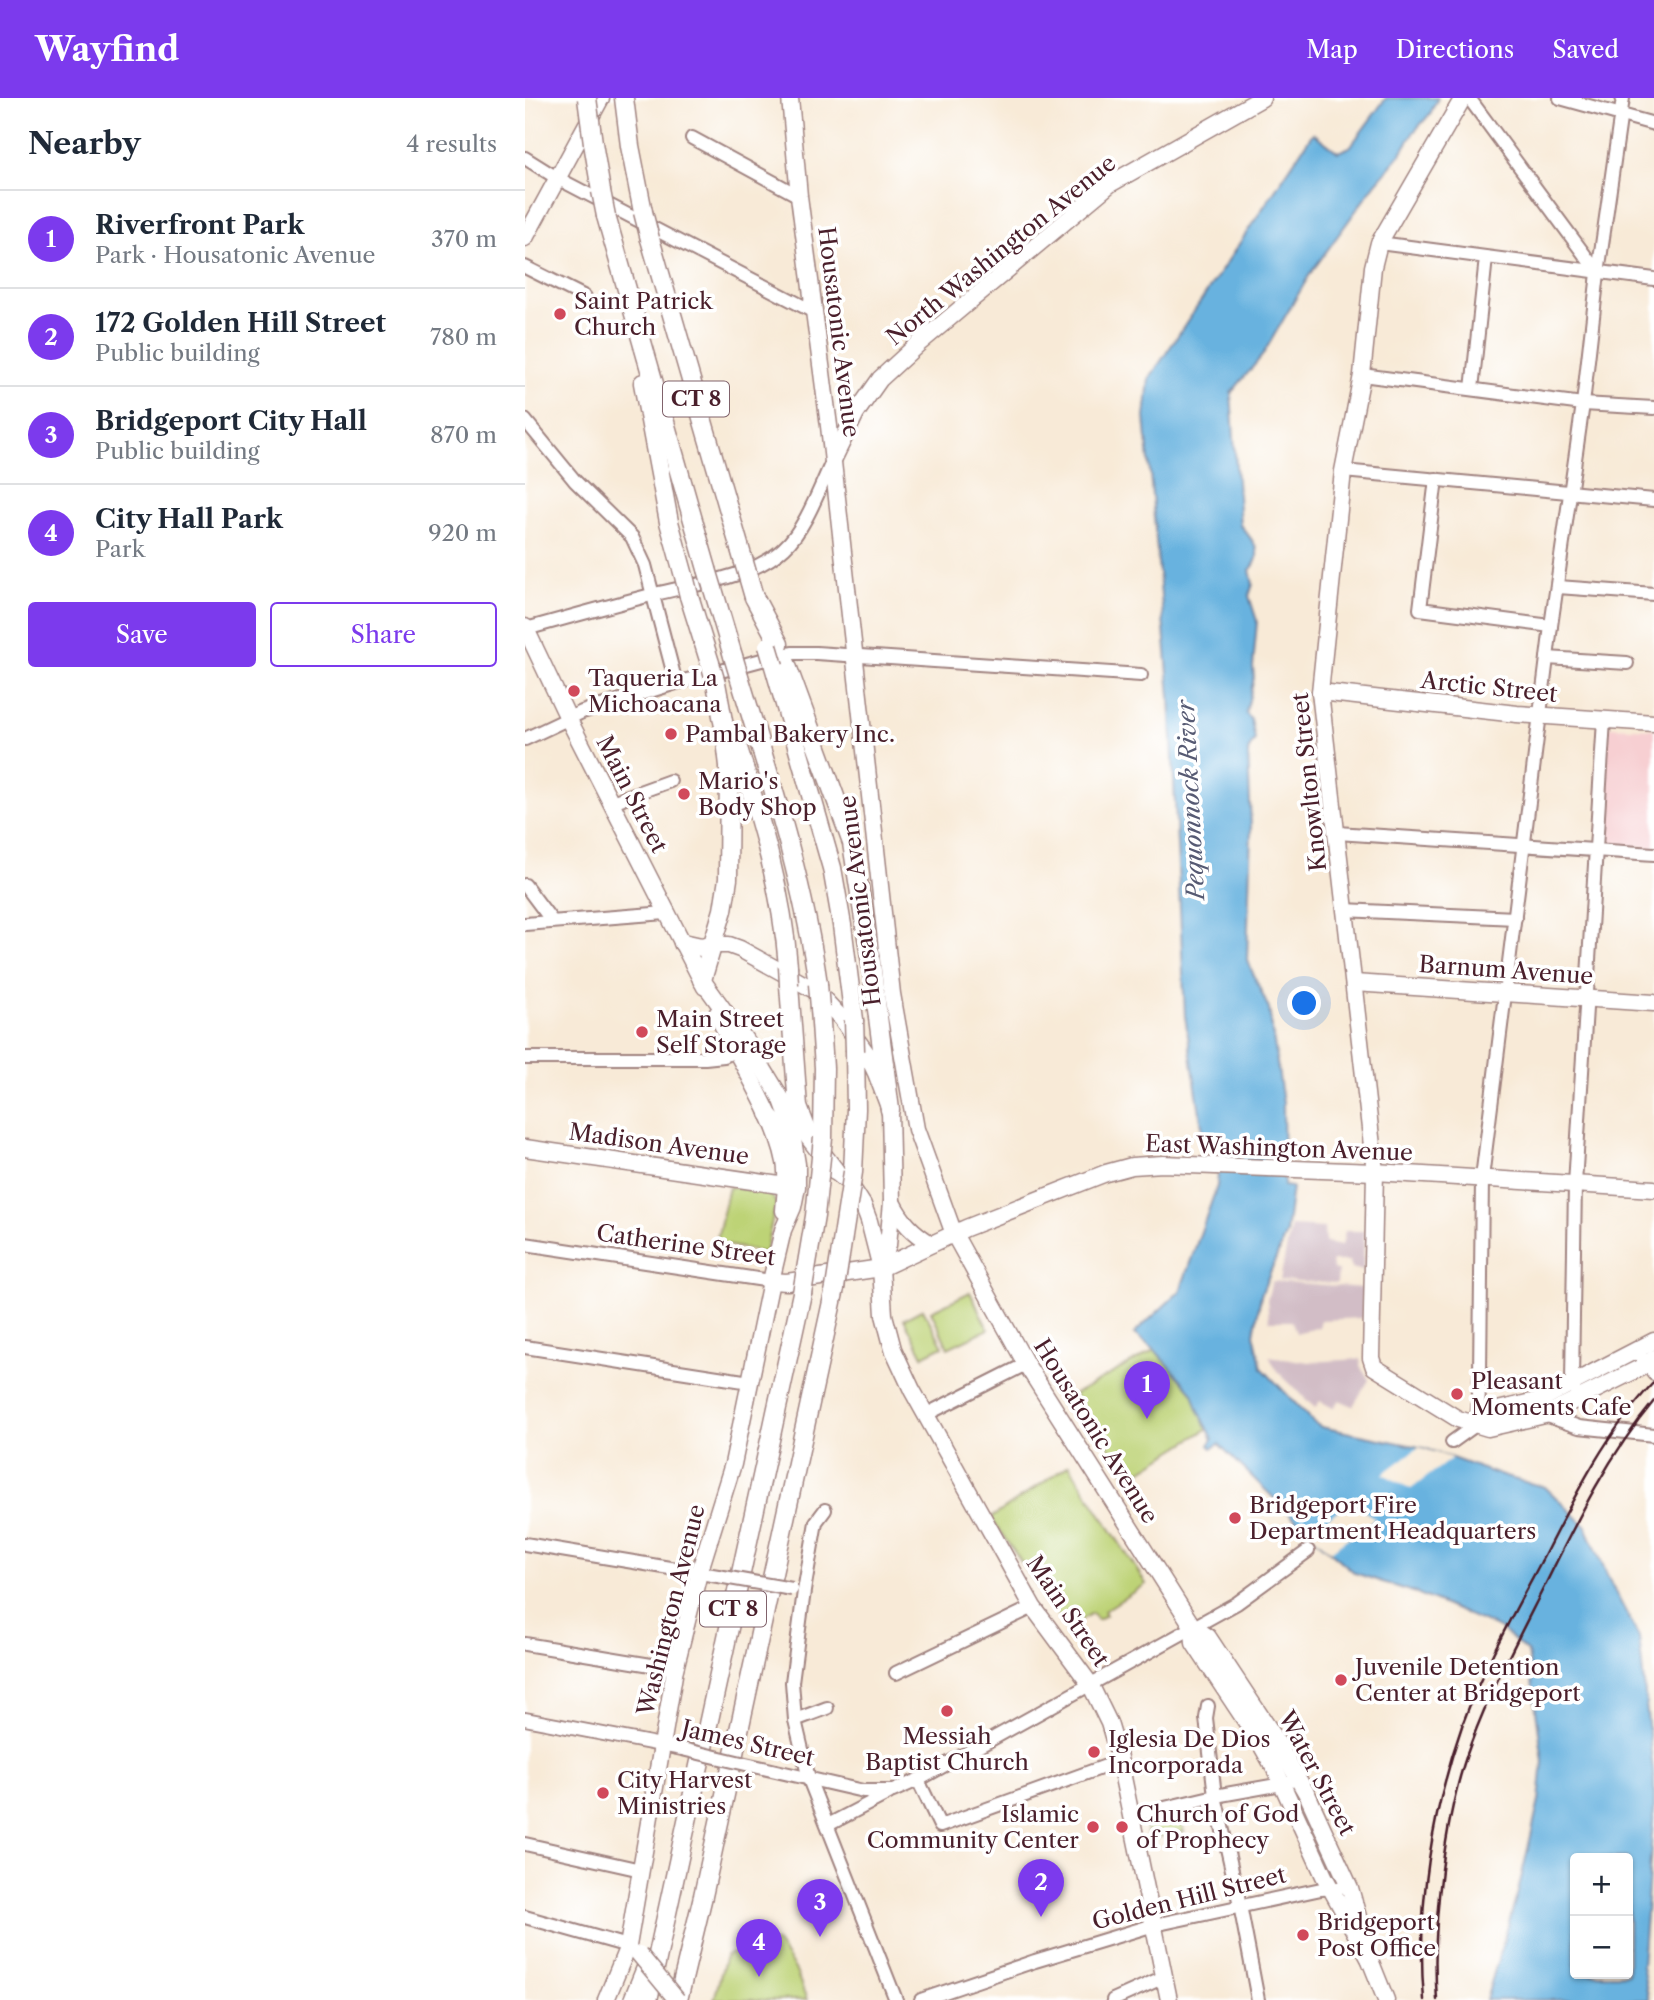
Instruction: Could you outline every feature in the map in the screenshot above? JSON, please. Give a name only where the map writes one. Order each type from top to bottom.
[{"type":"highway","name":"CT 8","points":[[587,98],[606,216],[793,856],[808,921],[818,984],[824,1069],[823,1138],[815,1216],[801,1293],[647,2000]]},
{"type":"highway","name":"CT 8","points":[[624,98],[630,146],[650,239],[754,597],[780,664],[832,868],[842,925],[855,1051],[856,1110],[844,1171],[844,1242],[703,1896],[678,2000]]},
{"type":"highway","points":[[627,293],[671,530],[775,872],[783,917],[798,1107],[810,1138],[844,1171]]},
{"type":"highway","points":[[780,664],[842,812],[854,851],[891,1110]]},
{"type":"highway","points":[[702,980],[726,899],[728,755],[716,682]]},
{"type":"highway","points":[[683,943],[701,947],[713,945]]},
{"type":"highway","points":[[687,2000],[703,1896]]},
{"type":"highway","points":[[633,2000],[664,1926]]},
{"type":"main road","points":[[525,238],[601,98]]},
{"type":"main road","name":"Housatonic Avenue","points":[[790,98],[799,196],[833,460],[892,994],[916,1129],[954,1234],[1026,1364],[1193,1627]]},
{"type":"main road","name":"North Washington Avenue","points":[[833,460],[856,413],[880,379],[917,345],[1110,184],[1262,98]]},
{"type":"main road","name":"Knowlton Street","points":[[1463,98],[1379,243],[1373,267],[1362,375],[1343,471],[1320,692],[1375,1172],[1371,1357],[1374,1367],[1458,1419],[1477,1424]]},
{"type":"main road","name":"Main Street","points":[[526,628],[666,913],[741,1048],[785,1160],[791,1186]]},
{"type":"main road","name":"Arctic Street","points":[[1320,692],[1539,716],[1654,723]]},
{"type":"main road","name":"Main Street","points":[[713,945],[734,946],[815,991],[842,1019],[867,1054],[891,1110],[892,1202],[888,1245],[881,1268]]},
{"type":"main road","name":"Barnum Avenue","points":[[1355,983],[1654,1003]]},
{"type":"main road","name":"Main Street","points":[[741,1048],[782,1100],[790,1122],[797,1164],[791,1186]]},
{"type":"main road","name":"Main Street","points":[[768,1114],[793,1138],[844,1171],[863,1205],[881,1268],[884,1315],[893,1349],[925,1415],[1033,1607],[1090,1684],[1109,1723],[1120,1761],[1169,2000]]},
{"type":"main road","name":"Madison Avenue","points":[[525,1148],[791,1186]]},
{"type":"main road","name":"East Washington Avenue","points":[[881,1268],[954,1234],[1106,1173],[1132,1166],[1163,1164],[1375,1172],[1654,1189]]},
{"type":"main road","name":"Washington Avenue","points":[[606,2000],[634,1950],[641,1870],[675,1669],[699,1573],[733,1464],[791,1186]]},
{"type":"main road","points":[[892,1202],[913,1233],[931,1244]]},
{"type":"main road","name":"Catherine Street","points":[[771,1281],[787,1282],[881,1268]]},
{"type":"main road","points":[[1542,1407],[1572,1382],[1654,1341]]},
{"type":"main road","points":[[1477,1424],[1493,1428],[1542,1407],[1579,1398],[1651,1366]]},
{"type":"main road","name":"Water Street","points":[[1193,1627],[1208,1637],[1271,1732],[1300,1782],[1350,1888],[1370,1960],[1386,2000]]},
{"type":"main road","name":"Water Street","points":[[1193,1627],[1194,1643],[1259,1741],[1282,1783],[1331,1888],[1370,1960]]},
{"type":"main road","points":[[634,1950],[678,2000]]},
{"type":"street","points":[[1469,98],[1598,273]]},
{"type":"street","points":[[1560,98],[1654,124]]},
{"type":"street","points":[[1452,1442],[1477,1424],[1482,1178],[1539,716],[1623,98]]},
{"type":"street","points":[[692,138],[799,196]]},
{"type":"street","points":[[525,158],[557,178],[814,312]]},
{"type":"street","points":[[1379,243],[1654,279]]},
{"type":"street","points":[[1472,389],[1486,258]]},
{"type":"street","points":[[525,267],[585,297]]},
{"type":"street","points":[[1362,375],[1583,404],[1654,408]]},
{"type":"street","points":[[525,420],[575,481],[632,537],[645,565],[676,683]]},
{"type":"street","name":"North Washington Avenue","points":[[526,628],[736,575],[784,550],[796,534],[833,460]]},
{"type":"street","points":[[1343,471],[1654,500]]},
{"type":"street","points":[[1436,479],[1420,608],[1551,626]]},
{"type":"street","points":[[1558,587],[1654,594]]},
{"type":"street","points":[[525,739],[568,718],[676,683],[792,653],[1141,676]]},
{"type":"street","points":[[1547,658],[1627,663]]},
{"type":"street","points":[[1579,1398],[1572,1382],[1575,1184],[1604,720]]},
{"type":"street","points":[[612,802],[670,780]]},
{"type":"street","points":[[1337,833],[1654,854]]},
{"type":"street","points":[[525,885],[552,921]]},
{"type":"street","points":[[1344,910],[1515,918]]},
{"type":"street","points":[[525,924],[666,913]]},
{"type":"street","points":[[525,1058],[705,1058],[724,1056],[741,1048]]},
{"type":"street","name":"Catherine Street","points":[[525,1244],[771,1281]]},
{"type":"street","points":[[525,1347],[750,1382]]},
{"type":"street","points":[[1637,1350],[1651,1366]]},
{"type":"street","points":[[925,1415],[1026,1364]]},
{"type":"street","points":[[1542,1407],[1579,1427],[1654,1435]]},
{"type":"street","points":[[825,1510],[816,1522],[798,1590],[792,1682],[795,1720],[809,1779],[896,2000]]},
{"type":"street","points":[[525,1544],[798,1590]]},
{"type":"street","name":"James Street","points":[[525,1719],[661,1744],[863,1791],[893,1791],[918,1780],[1237,1604],[1308,1551]]},
{"type":"street","points":[[896,1673],[1033,1607]]},
{"type":"street","points":[[525,1644],[675,1669]]},
{"type":"street","points":[[1208,1706],[1206,1718],[1215,1796],[1258,2000]]},
{"type":"street","points":[[795,1720],[827,1708]]},
{"type":"street","points":[[918,1780],[940,1826],[1120,1761]]},
{"type":"street","points":[[1131,1816],[1215,1796],[1300,1782]]},
{"type":"street","points":[[828,1825],[893,1791]]},
{"type":"street","points":[[525,1844],[641,1870]]},
{"type":"street","name":"Golden Hill Street","points":[[921,2000],[1035,1961],[1154,1925],[1240,1905],[1331,1888],[1350,1888]]},
{"type":"street","points":[[525,1917],[634,1950]]},
{"type":"street","points":[[1113,2000],[1164,1976]]},
{"type":"shaded area","points":[[1609,727],[1654,729],[1654,848],[1601,843]]},
{"type":"shaded area","points":[[1291,1226],[1324,1228],[1325,1243],[1342,1246],[1345,1231],[1364,1231],[1363,1271],[1352,1268],[1349,1261],[1332,1261],[1333,1270],[1338,1271],[1337,1283],[1280,1280]]},
{"type":"shaded area","points":[[1272,1281],[1363,1288],[1362,1318],[1321,1320],[1319,1327],[1296,1333],[1292,1321],[1269,1321],[1267,1300]]},
{"type":"shaded area","points":[[1269,1356],[1309,1362],[1361,1359],[1360,1366],[1369,1380],[1353,1406],[1339,1400],[1333,1408],[1320,1401],[1315,1408],[1277,1371]]},
{"type":"green space","points":[[729,1187],[769,1192],[776,1203],[765,1253],[716,1243]]},
{"type":"green space","points":[[970,1292],[988,1329],[948,1348],[931,1311]]},
{"type":"green space","points":[[923,1309],[943,1346],[923,1356],[904,1319]]},
{"type":"green space","points":[[1155,1350],[1193,1393],[1207,1429],[1129,1478],[1074,1394]]},
{"type":"green space","points":[[1069,1465],[1146,1584],[1104,1611],[1106,1615],[1097,1620],[1092,1613],[1067,1629],[991,1518]]},
{"type":"green space","points":[[1180,1814],[1184,1832],[1148,1839],[1145,1821]]},
{"type":"green space","points":[[776,1942],[795,1969],[807,2000],[714,2000],[726,1955]]},
{"type":"water","name":"Pequonnock River","points":[[1386,98],[1438,98],[1430,114],[1413,133],[1400,155],[1376,183],[1310,274],[1262,356],[1231,393],[1240,525],[1253,541],[1257,552],[1255,564],[1250,570],[1253,584],[1249,596],[1257,621],[1254,678],[1246,713],[1251,720],[1255,739],[1248,751],[1251,828],[1247,960],[1269,1009],[1283,1103],[1284,1186],[1292,1187],[1286,1233],[1261,1295],[1254,1334],[1262,1368],[1313,1422],[1321,1427],[1424,1448],[1505,1477],[1545,1487],[1586,1526],[1611,1584],[1639,1637],[1654,1780],[1642,1966],[1649,2000],[1486,2000],[1518,1892],[1539,1801],[1543,1761],[1528,1652],[1499,1628],[1419,1594],[1355,1573],[1308,1532],[1219,1444],[1212,1448],[1209,1445],[1213,1439],[1193,1393],[1155,1350],[1134,1334],[1180,1291],[1217,1186],[1220,1149],[1205,1146],[1185,1016],[1170,696],[1145,417],[1149,379],[1313,133],[1338,152],[1350,147]]},
{"type":"pier","points":[[1419,1447],[1452,1458],[1411,1489],[1383,1474]]},
{"type":"pier","points":[[1350,1502],[1375,1518],[1331,1551],[1308,1532]]},
{"type":"railway","points":[[1424,2000],[1422,1930],[1429,1860],[1443,1790],[1463,1723],[1480,1680],[1580,1488],[1606,1443],[1654,1382]]},
{"type":"railway","points":[[1437,2000],[1436,1938],[1442,1870],[1454,1802],[1471,1743],[1507,1660],[1583,1509],[1609,1464],[1654,1401]]},
{"type":"place","name":"Saint Patrick Church","points":[[560,314]]},
{"type":"place","name":"Taqueria La Michoacana","points":[[574,691]]},
{"type":"place","name":"Pambal Bakery Inc.","points":[[671,734]]},
{"type":"place","name":"Mario's Body Shop","points":[[684,794]]},
{"type":"place","name":"Main Street Self Storage","points":[[642,1032]]},
{"type":"place","name":"Pleasant Moments Cafe","points":[[1457,1394]]},
{"type":"place","name":"Riverfront Park","points":[[1147,1419]]},
{"type":"place","name":"Bridgeport Fire Department Headquarters","points":[[1235,1518]]},
{"type":"place","name":"Juvenile Detention Center at Bridgeport","points":[[1341,1680]]},
{"type":"place","name":"Messiah Baptist Church","points":[[947,1711]]},
{"type":"place","name":"Iglesia De Dios Incorporada","points":[[1094,1752]]},
{"type":"place","name":"City Harvest Ministries","points":[[603,1793]]},
{"type":"place","name":"Islamic Community Center","points":[[1093,1827]]},
{"type":"place","name":"Church of God of Prophecy","points":[[1122,1827]]},
{"type":"place","name":"172 Golden Hill Street","points":[[1041,1917]]},
{"type":"place","name":"Bridgeport Post Office","points":[[1303,1935]]},
{"type":"place","name":"Bridgeport City Hall","points":[[820,1937]]},
{"type":"place","name":"City Hall Park","points":[[759,1977]]}]
